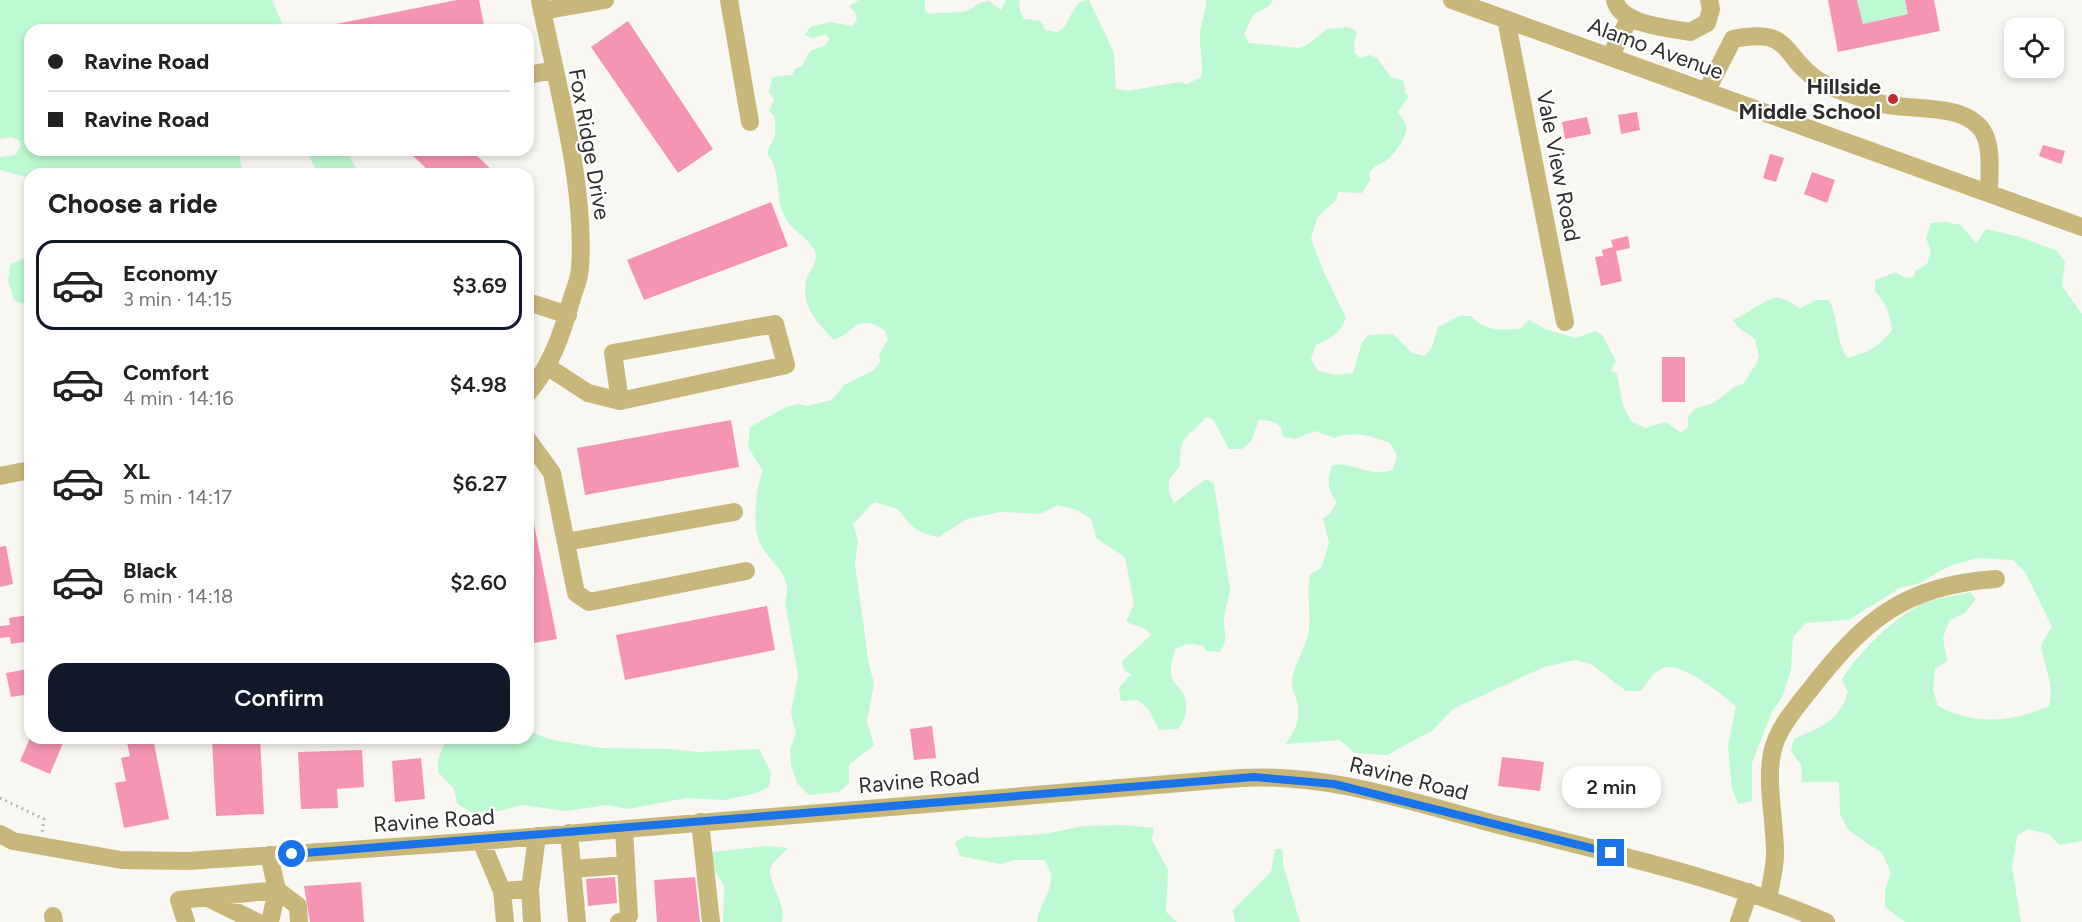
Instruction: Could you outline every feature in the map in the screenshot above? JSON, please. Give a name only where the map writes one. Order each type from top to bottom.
[{"type":"street","points":[[541,5],[605,0]]},
{"type":"street","points":[[729,0],[750,122]]},
{"type":"street","name":"Alamo Avenue","points":[[1452,0],[2082,227]]},
{"type":"street","points":[[1615,0],[1629,19],[1690,32],[1707,23],[1711,9],[1709,0]]},
{"type":"street","name":"Fox Ridge Drive","points":[[534,385],[548,367],[568,315],[580,271],[582,237],[574,178],[541,5]]},
{"type":"street","points":[[1610,57],[1629,19]]},
{"type":"street","name":"Vale View Road","points":[[1506,20],[1565,322]]},
{"type":"street","points":[[1706,92],[1733,39],[1759,34],[1782,43],[1820,82],[1879,104],[1959,112],[1983,131],[1989,156],[1989,193]]},
{"type":"street","points":[[534,74],[554,70]]},
{"type":"street","points":[[534,304],[568,315]]},
{"type":"street","points":[[548,367],[588,393],[620,401],[786,365],[775,324],[613,353],[620,401]]},
{"type":"street","points":[[534,448],[552,473],[576,593],[589,602],[746,571]]},
{"type":"street","points":[[0,476],[24,471]]},
{"type":"street","points":[[566,542],[734,512]]},
{"type":"street","points":[[1768,898],[1775,856],[1770,771],[1772,752],[1782,726],[1836,656],[1885,610],[1927,591],[1967,581],[1996,579]]},
{"type":"street","name":"Ravine Road","points":[[0,834],[13,841],[121,860],[188,861],[481,841],[1233,778],[1285,778],[1334,784],[1376,793],[1678,870],[1768,898],[1826,922]]},
{"type":"street","points":[[700,822],[711,922]]},
{"type":"street","points":[[619,922],[624,922],[629,916],[624,829]]},
{"type":"street","points":[[569,833],[577,922]]},
{"type":"street","points":[[532,922],[530,889],[537,836]]},
{"type":"street","points":[[481,841],[501,891],[505,922]]},
{"type":"street","points":[[269,855],[277,890],[270,922]]},
{"type":"street","points":[[572,869],[626,865]]},
{"type":"street","points":[[501,891],[530,889]]},
{"type":"street","points":[[186,922],[179,900],[277,890],[298,906],[299,922]]},
{"type":"street","points":[[1739,922],[1749,892]]},
{"type":"street","points":[[206,897],[257,922]]},
{"type":"path","points":[[0,798],[44,819],[39,845]]},
{"type":"green space","points":[[0,0],[272,0],[282,24],[24,24],[24,156],[239,156],[242,168],[24,168],[24,176],[0,170],[0,157],[15,155],[21,146],[20,141],[12,137],[0,139]]},
{"type":"green space","points":[[859,0],[925,0],[925,11],[930,14],[963,12],[989,1],[1001,10],[1006,0],[1019,0],[1020,11],[1024,19],[1041,21],[1045,30],[1057,32],[1066,24],[1078,4],[1089,0],[1114,53],[1116,89],[1128,91],[1179,82],[1187,84],[1201,77],[1200,33],[1206,0],[1273,0],[1269,6],[1253,15],[1244,34],[1249,43],[1299,48],[1307,45],[1327,29],[1348,27],[1355,30],[1357,34],[1354,44],[1355,53],[1360,58],[1370,55],[1377,58],[1391,77],[1404,81],[1405,93],[1409,96],[1398,112],[1406,129],[1398,148],[1388,159],[1371,170],[1370,180],[1362,193],[1338,192],[1336,200],[1317,218],[1311,238],[1323,270],[1346,318],[1334,335],[1316,345],[1311,359],[1318,371],[1336,375],[1353,373],[1362,342],[1368,335],[1393,334],[1412,353],[1425,356],[1432,347],[1438,327],[1459,316],[1471,316],[1487,327],[1499,329],[1519,329],[1529,320],[1548,330],[1576,338],[1595,331],[1602,335],[1616,361],[1611,370],[1617,373],[1623,406],[1631,421],[1645,428],[1666,422],[1681,433],[1688,427],[1688,416],[1696,408],[1714,403],[1734,387],[1743,384],[1759,356],[1755,339],[1738,327],[1733,320],[1769,300],[1779,298],[1800,308],[1817,300],[1829,300],[1835,315],[1841,344],[1848,358],[1873,348],[1892,330],[1887,309],[1875,291],[1875,280],[1896,272],[1905,278],[1914,277],[1915,271],[1927,264],[1931,251],[1926,238],[1931,223],[1945,222],[1961,225],[1976,243],[1986,229],[2020,237],[2057,251],[2065,262],[2062,286],[2082,314],[2082,841],[2059,845],[2049,834],[2028,829],[2017,836],[2012,867],[2021,922],[1905,922],[1885,907],[1885,889],[1891,873],[1882,853],[1848,830],[1840,814],[1839,782],[1802,782],[1801,765],[1791,751],[1794,739],[1828,722],[1840,710],[1848,692],[1842,679],[1858,657],[1889,626],[1924,603],[1970,592],[1976,599],[1965,613],[1949,621],[1943,638],[1947,661],[1935,669],[1933,690],[1938,706],[1965,716],[1993,720],[2020,716],[2049,706],[2050,683],[2041,645],[2052,627],[2025,572],[2013,560],[1978,558],[1949,566],[1920,583],[1900,588],[1848,620],[1806,623],[1793,637],[1791,669],[1783,695],[1772,712],[1752,763],[1752,801],[1738,804],[1732,789],[1728,747],[1736,706],[1684,671],[1668,667],[1652,676],[1641,691],[1626,691],[1591,664],[1575,660],[1544,667],[1453,709],[1433,730],[1387,755],[1355,753],[1339,740],[1285,744],[1295,729],[1298,718],[1297,699],[1292,688],[1292,680],[1308,635],[1310,575],[1321,568],[1329,543],[1323,518],[1329,515],[1337,502],[1331,493],[1329,484],[1332,465],[1341,464],[1368,471],[1383,472],[1393,470],[1397,455],[1390,443],[1362,435],[1348,434],[1334,438],[1315,431],[1295,439],[1283,437],[1279,426],[1259,419],[1252,440],[1242,449],[1229,449],[1213,419],[1206,417],[1183,442],[1180,466],[1169,479],[1169,492],[1174,503],[1206,479],[1214,484],[1230,589],[1224,620],[1225,641],[1220,652],[1206,651],[1203,646],[1192,644],[1175,649],[1171,674],[1183,693],[1186,707],[1185,717],[1178,729],[1159,730],[1148,709],[1138,700],[1121,701],[1119,688],[1131,674],[1125,671],[1121,662],[1151,635],[1146,629],[1126,622],[1134,604],[1125,557],[1096,538],[1091,519],[1077,510],[1058,505],[1040,514],[1001,512],[967,519],[939,537],[925,534],[915,528],[898,509],[874,502],[853,524],[858,541],[855,564],[869,665],[874,683],[867,722],[874,745],[849,765],[849,783],[839,792],[809,795],[797,783],[791,765],[790,749],[796,734],[791,712],[798,675],[785,602],[787,592],[784,576],[763,549],[757,534],[756,506],[758,486],[763,471],[748,447],[750,427],[786,407],[798,404],[807,406],[832,400],[844,385],[874,370],[880,362],[879,355],[888,339],[885,331],[869,323],[863,323],[834,340],[811,312],[805,296],[805,287],[816,256],[811,245],[788,222],[782,209],[775,168],[767,153],[775,135],[775,117],[769,111],[774,99],[769,92],[772,77],[792,75],[795,69],[802,66],[810,51],[824,46],[830,39],[826,34],[813,38],[805,35],[810,27],[830,22],[852,26],[857,20],[855,12],[849,6]]},
{"type":"green space","points":[[1857,0],[1905,0],[1908,14],[1863,24]]},
{"type":"green space","points":[[309,156],[349,156],[356,168],[315,168]]},
{"type":"green space","points":[[24,258],[24,304],[14,300],[8,280],[11,264]]},
{"type":"green space","points":[[534,733],[553,740],[602,748],[671,749],[698,752],[759,749],[771,773],[769,787],[757,793],[725,800],[686,798],[628,809],[607,805],[566,811],[522,805],[499,811],[473,813],[457,804],[454,789],[438,772],[438,759],[444,744],[534,744]]},
{"type":"green space","points":[[1125,825],[1154,828],[1152,840],[1168,870],[1166,912],[1177,922],[1037,922],[1051,877],[1044,860],[1015,860],[1000,864],[960,856],[955,842],[966,836],[984,838],[1044,834],[1083,826]]},
{"type":"green space","points":[[767,846],[788,848],[771,866],[770,871],[782,907],[782,922],[723,922],[724,886],[715,871],[712,852]]},
{"type":"green space","points":[[1275,849],[1282,849],[1284,868],[1300,922],[1235,922],[1233,910],[1271,872]]},
{"type":"building","points":[[457,0],[479,0],[484,24],[336,24]]},
{"type":"building","points":[[1828,0],[1857,0],[1863,24],[1908,14],[1905,0],[1934,0],[1940,31],[1838,52]]},
{"type":"building","points":[[628,21],[713,149],[678,173],[591,47]]},
{"type":"building","points":[[1637,112],[1640,130],[1621,134],[1618,115]]},
{"type":"building","points":[[1587,117],[1591,134],[1565,139],[1562,122]]},
{"type":"building","points":[[2043,145],[2065,151],[2061,164],[2039,156]]},
{"type":"building","points":[[1770,154],[1784,158],[1776,182],[1763,178]]},
{"type":"building","points":[[413,156],[477,156],[490,168],[426,168]]},
{"type":"building","points":[[1812,172],[1835,180],[1827,203],[1804,194]]},
{"type":"building","points":[[771,202],[788,246],[644,300],[627,260]]},
{"type":"building","points":[[1628,236],[1630,248],[1616,251],[1622,281],[1601,286],[1595,257],[1603,256],[1602,250],[1613,247],[1611,240]]},
{"type":"building","points":[[1662,357],[1685,357],[1685,402],[1662,402]]},
{"type":"building","points":[[731,420],[739,467],[585,495],[577,448]]},
{"type":"building","points":[[534,524],[557,639],[534,643]]},
{"type":"building","points":[[6,546],[13,584],[0,587],[0,547]]},
{"type":"building","points":[[767,606],[775,650],[625,680],[616,635]]},
{"type":"building","points":[[24,616],[24,642],[11,644],[10,637],[0,638],[0,626],[10,625],[9,618]]},
{"type":"building","points":[[24,670],[24,695],[11,697],[6,673]]},
{"type":"building","points":[[932,726],[936,758],[914,760],[910,729]]},
{"type":"building","points":[[27,744],[63,744],[50,774],[20,761]]},
{"type":"building","points":[[127,744],[154,744],[169,819],[124,828],[115,783],[126,781],[121,758],[130,756]]},
{"type":"building","points":[[212,744],[260,744],[264,814],[216,816]]},
{"type":"building","points":[[362,750],[364,787],[337,789],[338,808],[301,809],[298,752]]},
{"type":"building","points":[[1502,757],[1544,762],[1540,791],[1498,786]]},
{"type":"building","points":[[421,758],[425,799],[395,802],[392,761]]},
{"type":"building","points":[[615,877],[617,903],[588,906],[586,879]]},
{"type":"building","points":[[695,877],[700,922],[657,922],[654,880]]},
{"type":"building","points":[[361,882],[364,922],[310,922],[304,886]]},
{"type":"place","name":"Hillside Middle School","points":[[1893,99]]},
{"type":"route","points":[[292,854],[481,841],[1254,777],[1285,778],[1364,790],[1611,853]]}]
